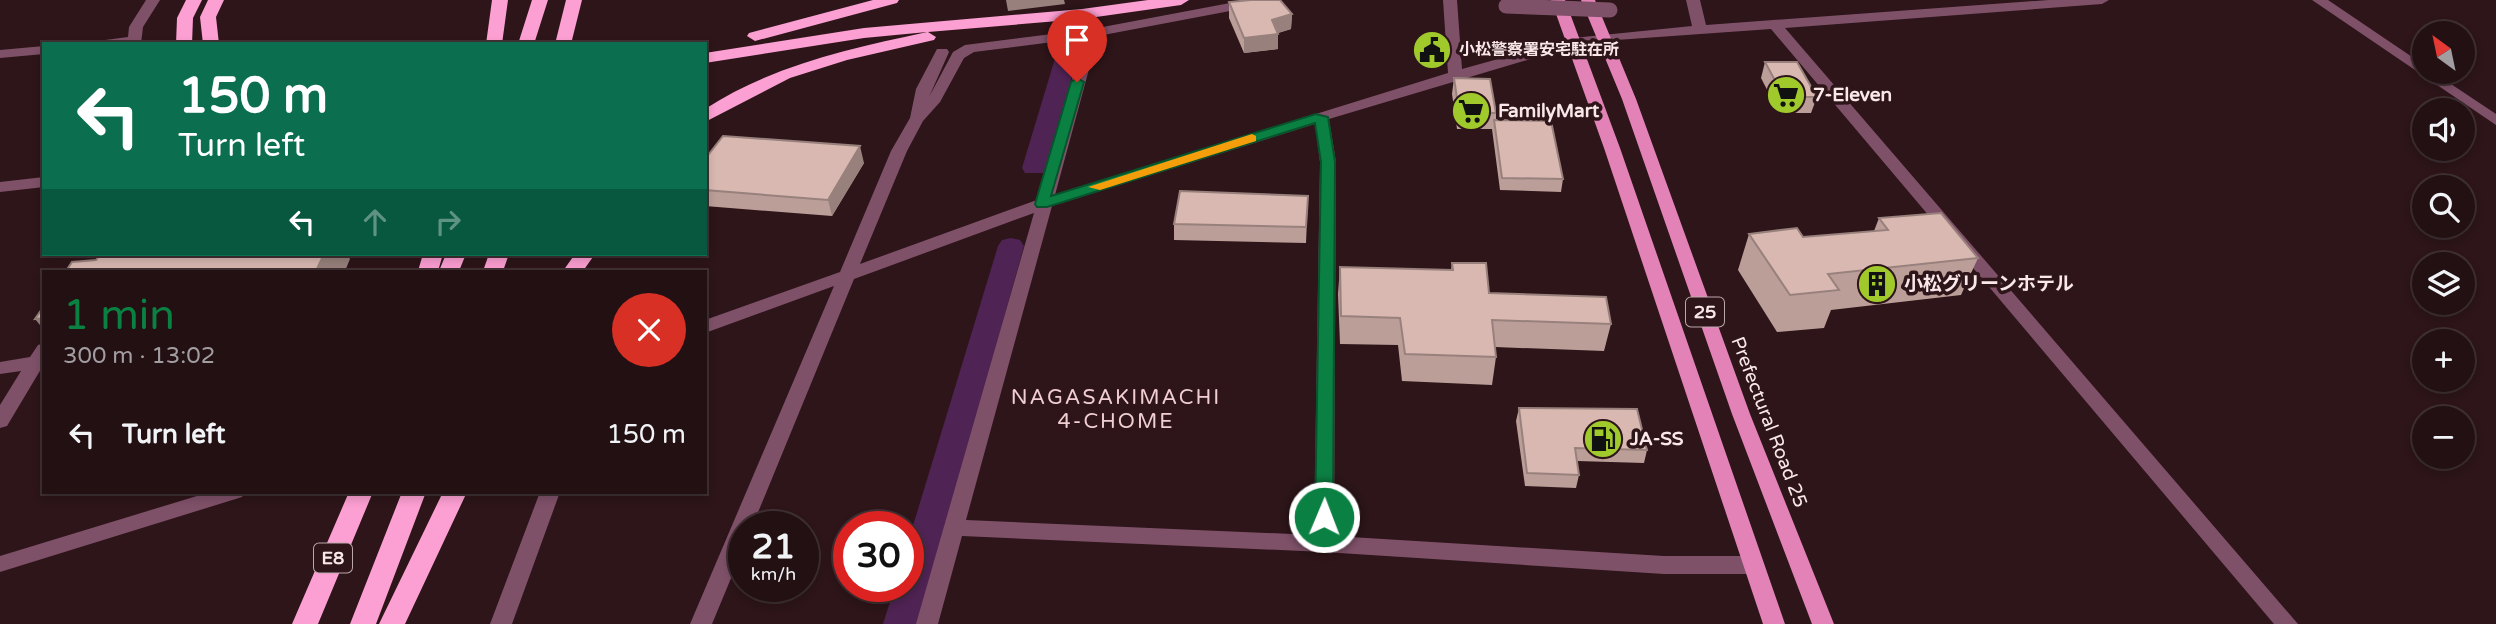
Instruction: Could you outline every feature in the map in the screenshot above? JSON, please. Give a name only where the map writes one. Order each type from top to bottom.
[{"type":"highway","points":[[184,42],[185,18],[194,0]]},
{"type":"highway","points":[[211,42],[208,17],[216,0]]},
{"type":"highway","points":[[494,42],[500,0]]},
{"type":"highway","points":[[527,42],[540,0]]},
{"type":"highway","points":[[563,42],[575,0]]},
{"type":"highway","points":[[707,46],[891,0]]},
{"type":"highway","points":[[707,116],[773,79],[842,56],[935,36],[1181,0]]},
{"type":"highway","points":[[1551,0],[1564,17]]},
{"type":"highway","points":[[707,58],[877,31],[1082,14]]},
{"type":"highway","name":"E8","points":[[305,624],[360,494]]},
{"type":"highway","name":"E8","points":[[363,624],[413,494]]},
{"type":"highway","points":[[392,624],[454,494]]},
{"type":"main road","name":"25","points":[[1558,0],[1774,624]]},
{"type":"main road","name":"Prefectural Road 25","points":[[1588,0],[1629,99],[1741,414],[1823,624]]},
{"type":"street","points":[[134,42],[136,27],[152,0]]},
{"type":"street","points":[[701,624],[900,151],[917,119],[933,102],[958,55],[970,48],[1092,33],[1267,0]]},
{"type":"street","points":[[1450,0],[1455,75]]},
{"type":"street","points":[[1693,0],[1700,30]]},
{"type":"street","points":[[1893,0],[1905,16]]},
{"type":"street","points":[[707,326],[1042,204],[1455,75],[1573,42],[1602,37],[2102,0]]},
{"type":"street","points":[[2319,0],[2412,64]]},
{"type":"street","points":[[1506,6],[1609,10]]},
{"type":"street","points":[[1776,26],[2287,624]]},
{"type":"street","points":[[927,624],[1042,204],[1092,33]]},
{"type":"street","points":[[0,54],[42,50]]},
{"type":"street","points":[[917,119],[923,89],[942,52]]},
{"type":"street","points":[[2442,84],[2496,121]]},
{"type":"street","points":[[1321,117],[1328,162],[1324,544]]},
{"type":"street","points":[[0,187],[42,182]]},
{"type":"street","points":[[0,368],[39,356]]},
{"type":"street","points":[[0,421],[39,356]]},
{"type":"street","points":[[0,564],[229,494]]},
{"type":"street","points":[[501,624],[549,494]]},
{"type":"street","points":[[954,528],[1324,544],[1664,565],[1753,565]]},
{"type":"building","points":[[1280,0],[1292,14],[1272,20],[1278,34],[1244,38],[1229,2]]},
{"type":"building","points":[[1765,62],[1797,62],[1817,97],[1784,97]]},
{"type":"building","points":[[1454,78],[1490,79],[1496,113],[1459,112]]},
{"type":"building","points":[[1494,120],[1551,121],[1563,179],[1502,178]]},
{"type":"building","points":[[723,136],[860,146],[828,200],[707,190],[707,156]]},
{"type":"building","points":[[1180,191],[1308,196],[1306,227],[1174,224]]},
{"type":"building","points":[[1941,213],[1978,258],[1828,274],[1839,290],[1790,295],[1749,234],[1797,228],[1803,237],[1888,230],[1879,218]]},
{"type":"building","points":[[99,256],[323,256],[316,270],[67,270],[72,262],[96,260]]},
{"type":"building","points":[[1452,263],[1486,263],[1489,293],[1606,297],[1611,324],[1492,320],[1496,357],[1405,354],[1400,318],[1341,316],[1340,267],[1453,270]]},
{"type":"building","points":[[42,309],[42,318],[35,319]]},
{"type":"building","points":[[1519,408],[1637,409],[1647,450],[1575,448],[1579,475],[1527,473]]},
{"type":"waterway","points":[[1034,168],[1070,45]]},
{"type":"waterway","points":[[901,624],[1011,246]]},
{"type":"slow traffic","points":[[1095,187],[1252,138]]},
{"type":"place","name":"小松警察署安宅駐在所","points":[[1432,50]]},
{"type":"place","name":"7-Eleven","points":[[1786,95]]},
{"type":"place","name":"FamilyMart","points":[[1471,111]]},
{"type":"place","name":"小松グリーンホテル","points":[[1877,284]]},
{"type":"place","name":"JA-SS","points":[[1603,439]]},
{"type":"district","name":"NAGASAKIMACHI 4-CHOME","points":[[1116,409]]},
{"type":"route","points":[[1077,82],[1042,204],[1321,117],[1328,162],[1324,517]]}]
